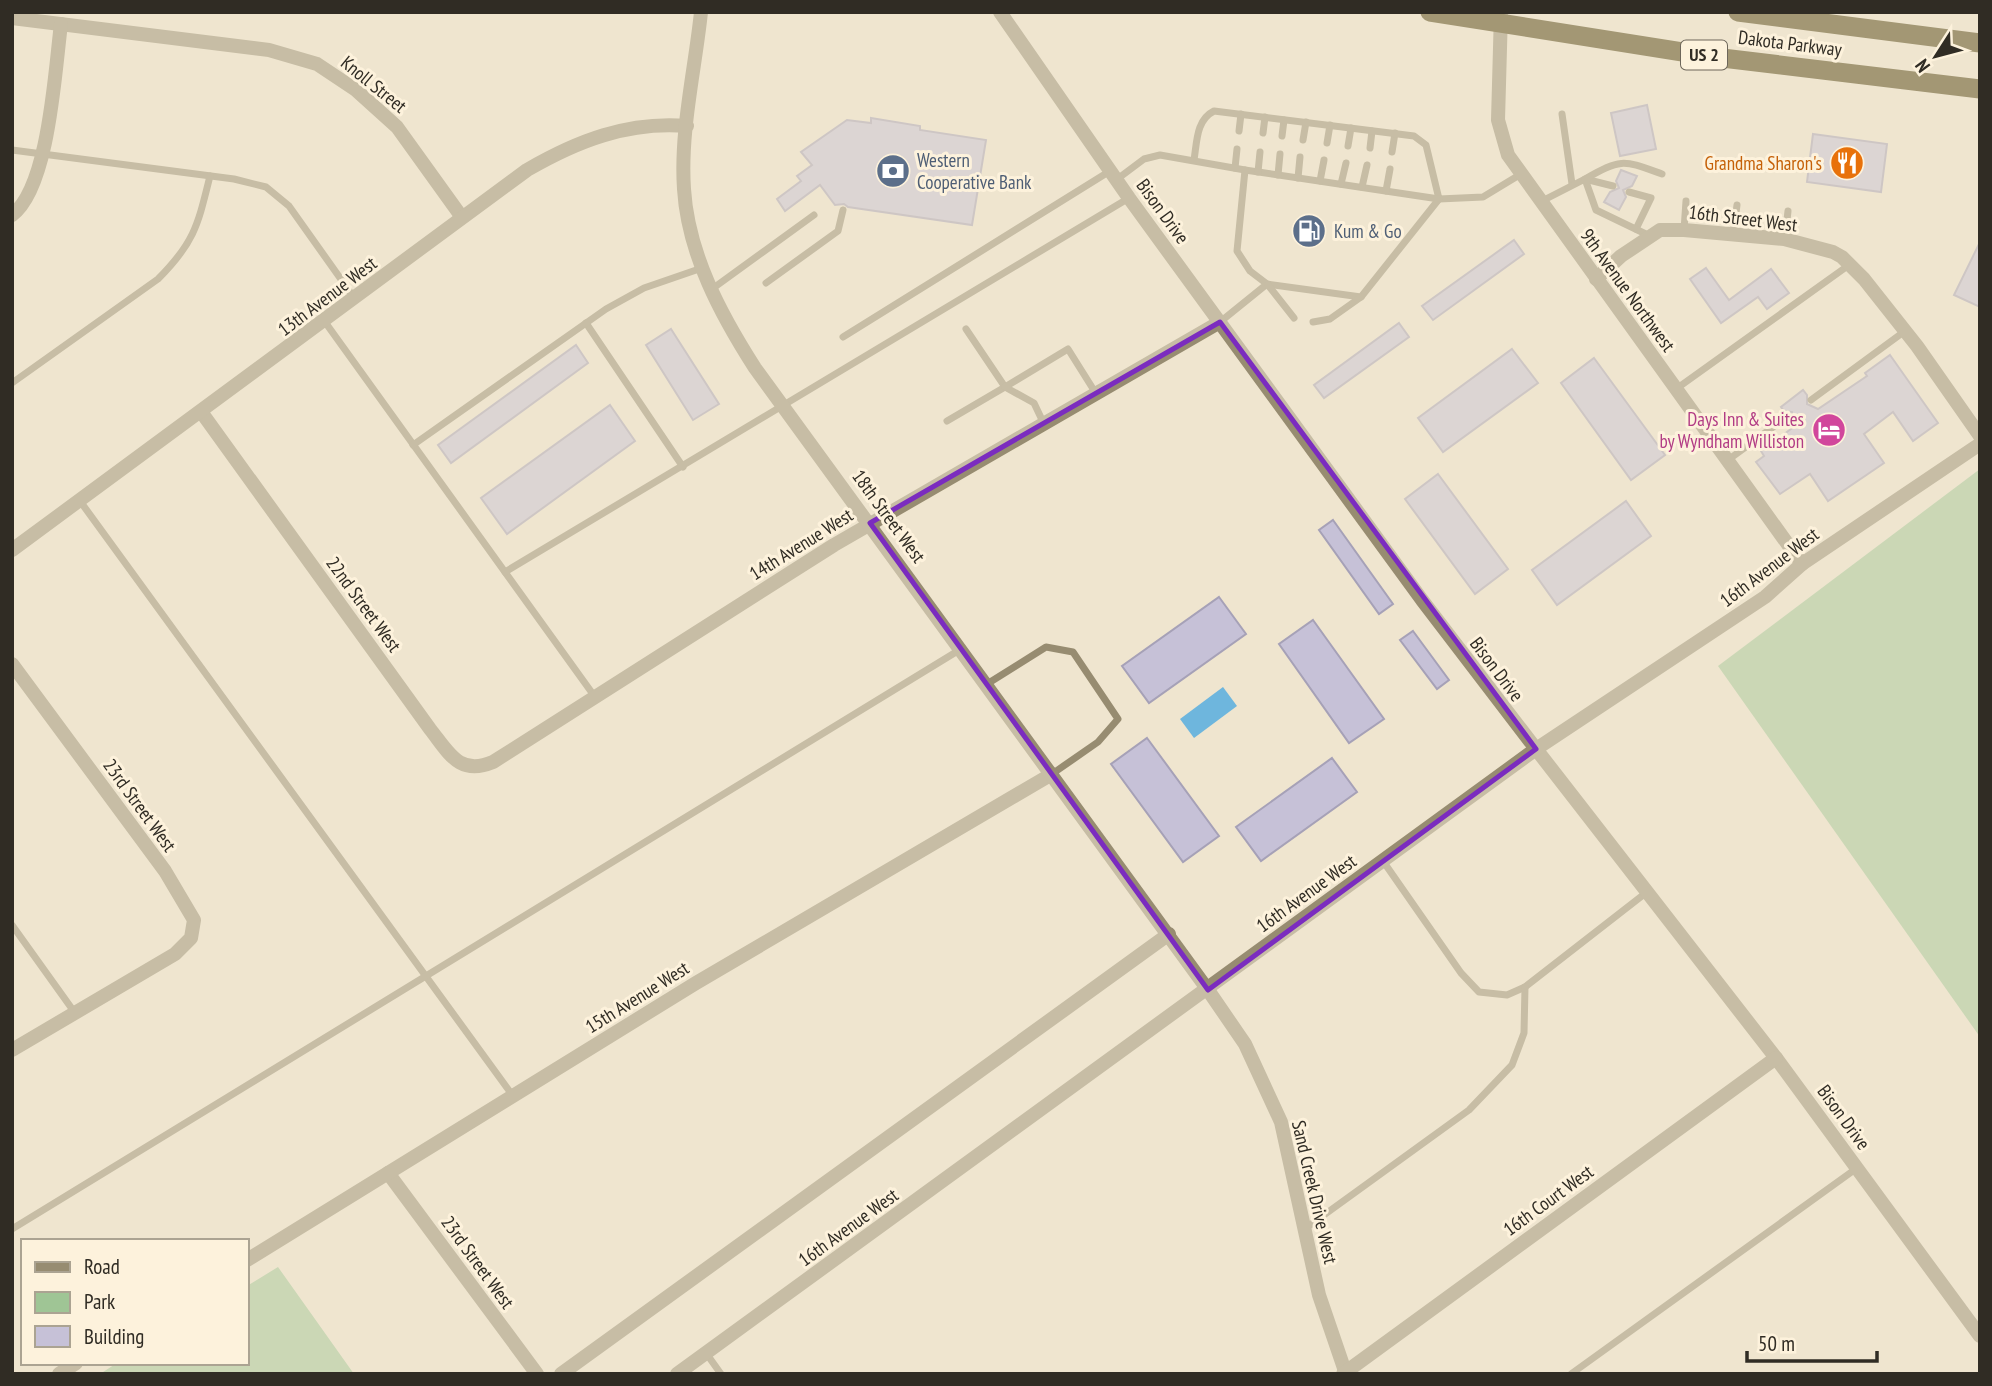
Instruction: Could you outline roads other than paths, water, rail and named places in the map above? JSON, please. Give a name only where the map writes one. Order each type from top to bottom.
[{"type":"highway","name":"Dakota Parkway","points":[[1430,12],[1501,17],[1714,57],[1980,89]]},
{"type":"highway","name":"Dakota Parkway","points":[[1738,12],[1980,43]]},
{"type":"street","name":"18th Street West","points":[[701,12],[687,126],[684,188],[688,219],[702,268],[737,340],[1208,990]]},
{"type":"street","name":"Bison Drive","points":[[1000,12],[1129,198],[1422,600],[1776,1058],[1980,1336]]},
{"type":"street","name":"9th Avenue Northwest","points":[[1501,17],[1498,120],[1508,155],[1539,202],[1802,564]]},
{"type":"street","name":"Knoll Street","points":[[12,18],[269,50],[317,64],[356,90],[397,127],[461,216]]},
{"type":"street","points":[[12,215],[24,207],[33,189],[42,154],[61,24]]},
{"type":"street","name":"13th Avenue West","points":[[12,550],[202,413],[356,299],[461,216],[527,170],[581,142],[638,125],[687,126]]},
{"type":"street","name":"16th Street West","points":[[1596,279],[1621,256],[1660,230],[1784,239],[1833,252],[1850,264],[1905,331],[1980,436]]},
{"type":"street","name":"14th Avenue West","points":[[518,746],[870,523],[1220,322]]},
{"type":"street","name":"22nd Street West","points":[[202,413],[452,757],[464,765],[478,768],[518,746]]},
{"type":"street","name":"16th Avenue West","points":[[677,1374],[1536,749],[1765,597],[1802,564],[1980,444]]},
{"type":"street","name":"23rd Street West","points":[[12,664],[165,872],[194,920],[191,938],[174,954],[75,1013]]},
{"type":"street","name":"15th Avenue West","points":[[248,1259],[708,976],[1052,774]]},
{"type":"street","points":[[561,1374],[1168,934]]},
{"type":"street","name":"Sand Creek Drive West","points":[[1208,990],[1245,1045],[1281,1122],[1319,1295],[1344,1373]]},
{"type":"street","points":[[12,1050],[75,1013]]},
{"type":"street","name":"16th Court West","points":[[1344,1373],[1776,1058]]},
{"type":"street","name":"23rd Street West","points":[[388,1173],[537,1374]]},
{"type":"lane","points":[[1194,160],[1200,123],[1214,111],[1415,136],[1426,145],[1439,199]]},
{"type":"lane","points":[[1239,131],[1241,114]]},
{"type":"lane","points":[[1562,114],[1572,184]]},
{"type":"lane","points":[[1263,133],[1265,117]]},
{"type":"lane","points":[[1282,136],[1284,120]]},
{"type":"lane","points":[[1303,139],[1306,122]]},
{"type":"lane","points":[[1327,143],[1329,125]]},
{"type":"lane","points":[[1348,146],[1351,128]]},
{"type":"lane","points":[[1370,148],[1372,131]]},
{"type":"lane","points":[[1392,152],[1395,133]]},
{"type":"lane","points":[[1235,168],[1237,149]]},
{"type":"lane","points":[[12,150],[210,176],[265,187],[289,206],[356,299]]},
{"type":"lane","points":[[1258,172],[1261,152]]},
{"type":"lane","points":[[1278,175],[1280,154]]},
{"type":"lane","points":[[843,337],[1113,175],[1144,159],[1160,155],[1439,199],[1482,197],[1521,174]]},
{"type":"lane","points":[[1298,177],[1300,157]]},
{"type":"lane","points":[[1320,181],[1324,160]]},
{"type":"lane","points":[[1539,202],[1611,164],[1626,161],[1662,174]]},
{"type":"lane","points":[[1341,184],[1346,163]]},
{"type":"lane","points":[[1363,187],[1367,165]]},
{"type":"lane","points":[[1386,191],[1390,169]]},
{"type":"lane","points":[[1245,170],[1237,251],[1250,271],[1268,284],[1294,318]]},
{"type":"lane","points":[[12,383],[158,279],[196,233],[210,176]]},
{"type":"lane","points":[[1585,179],[1613,186]]},
{"type":"lane","points":[[1585,179],[1595,210],[1651,237]]},
{"type":"lane","points":[[1629,192],[1651,198],[1636,229]]},
{"type":"lane","points":[[505,572],[1129,198]]},
{"type":"lane","points":[[1313,321],[1330,319],[1361,297],[1439,199]]},
{"type":"lane","points":[[1684,230],[1686,201]]},
{"type":"lane","points":[[1733,235],[1737,205]]},
{"type":"lane","points":[[766,283],[838,231],[843,210]]},
{"type":"lane","points":[[1784,239],[1788,211]]},
{"type":"lane","points":[[711,289],[814,215]]},
{"type":"lane","points":[[1676,389],[1850,264]]},
{"type":"lane","points":[[413,445],[586,323],[644,288],[702,268]]},
{"type":"lane","points":[[1220,322],[1268,284],[1361,297]]},
{"type":"lane","points":[[325,322],[595,697]]},
{"type":"lane","points":[[586,323],[683,467]]},
{"type":"lane","points":[[967,329],[1005,387],[1034,403],[1043,422]]},
{"type":"lane","points":[[1811,400],[1905,331]]},
{"type":"lane","points":[[947,421],[1068,349],[1095,392]]},
{"type":"lane","points":[[1728,460],[1788,416]]},
{"type":"lane","points":[[80,501],[513,1096]]},
{"type":"lane","points":[[987,684],[1046,647],[1073,652],[1118,719],[1098,742],[1052,774]]},
{"type":"lane","points":[[12,1229],[961,649]]},
{"type":"lane","points":[[1383,861],[1461,973],[1479,992],[1507,995],[1525,987],[1648,891]]},
{"type":"lane","points":[[12,925],[75,1013]]},
{"type":"lane","points":[[1306,1228],[1469,1110],[1512,1065],[1524,1033],[1525,987]]},
{"type":"lane","points":[[1571,1374],[1857,1168]]},
{"type":"lane","points":[[706,1353],[721,1374]]},
{"type":"water","points":[[1223,687],[1237,706],[1194,738],[1180,719]]},
{"type":"place","name":"Grandma Sharon's","points":[[1847,163]]},
{"type":"place","name":"Western Cooperative Bank","points":[[893,171]]},
{"type":"place","name":"Kum & Go","points":[[1309,231]]},
{"type":"place","name":"Days Inn & Suites by Wyndham Williston","points":[[1829,430]]}]
